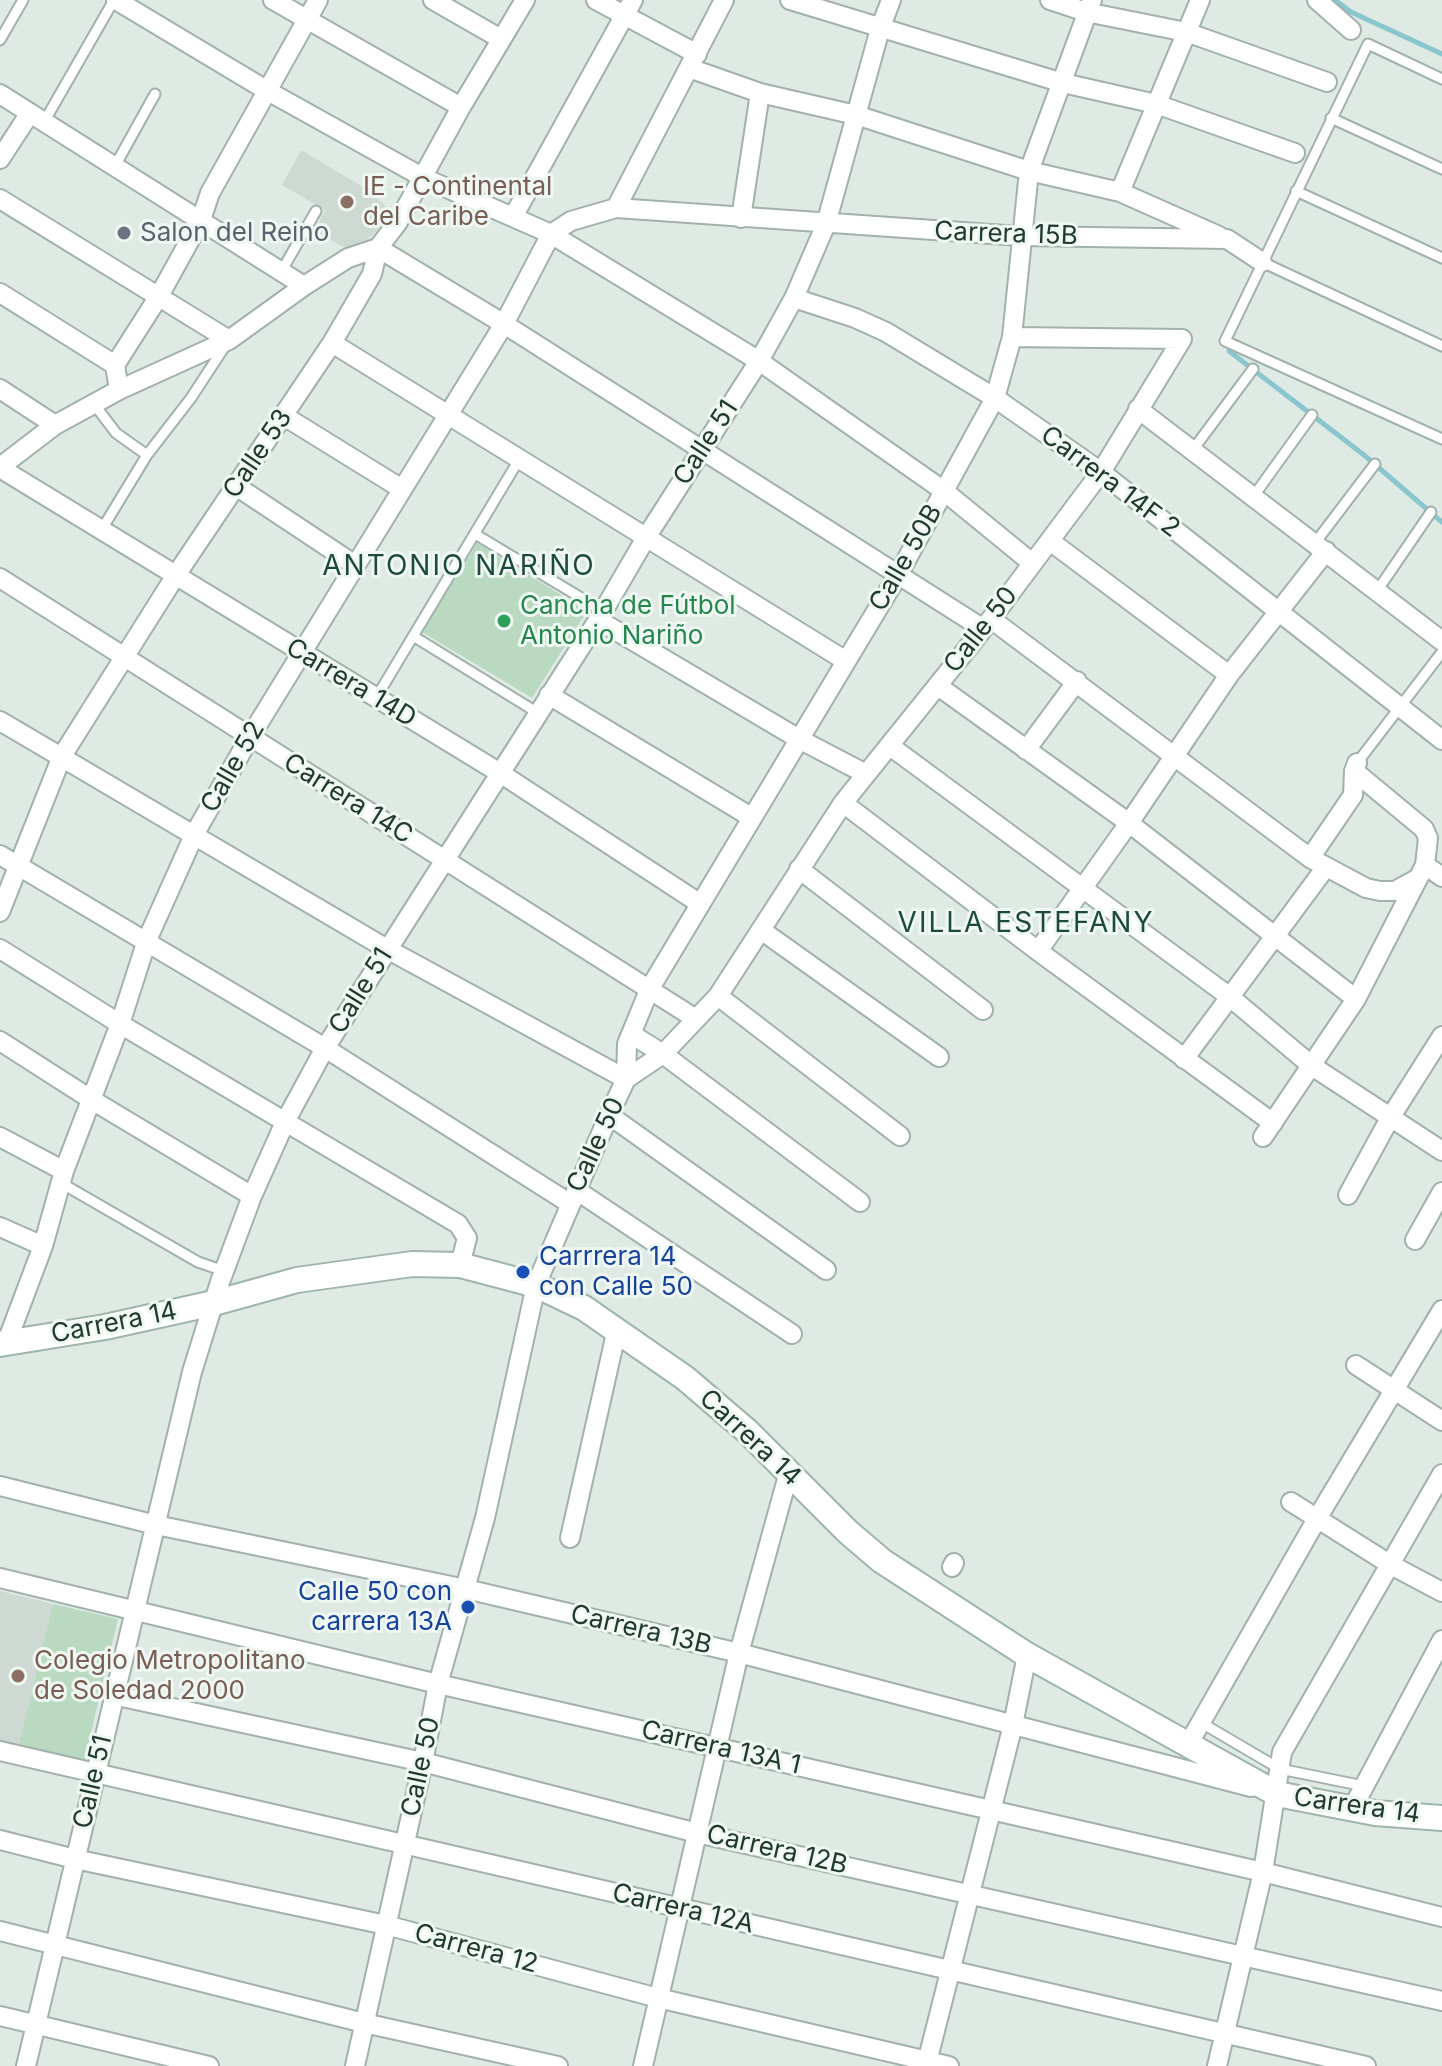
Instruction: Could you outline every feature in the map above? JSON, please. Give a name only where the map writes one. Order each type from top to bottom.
[{"type":"main road","name":"Carrera 14","points":[[5,1331],[105,1327],[214,1303],[297,1280],[412,1264],[460,1265],[536,1285],[617,1329],[685,1378],[747,1431],[848,1532],[882,1561],[1027,1655],[1195,1732],[1277,1794],[1352,1809],[1442,1818]]},
{"type":"street","points":[[115,0],[266,90],[424,178],[551,234],[759,361],[944,491],[1032,563]]},
{"type":"street","points":[[273,0],[461,107]]},
{"type":"street","points":[[119,390],[115,365],[159,296],[201,220],[210,193],[318,0]]},
{"type":"street","points":[[433,0],[501,39]]},
{"type":"street","name":"Calle 53","points":[[0,912],[62,756],[176,575],[332,343],[372,274],[378,248],[398,222],[461,107],[525,0]]},
{"type":"street","points":[[596,0],[629,8],[693,61],[760,93],[856,115],[1029,171],[1120,192],[1227,239],[1262,262]]},
{"type":"street","points":[[616,208],[724,0]]},
{"type":"street","points":[[790,0],[1063,83],[1156,104],[1295,153]]},
{"type":"street","name":"Calle 51","points":[[26,2066],[192,1372],[252,1196],[286,1120],[325,1048],[601,616],[647,536],[759,361],[794,298],[826,224],[880,29],[891,0]]},
{"type":"street","points":[[1050,0],[1089,6],[1186,32],[1327,82]]},
{"type":"street","points":[[1120,192],[1200,0]]},
{"type":"street","points":[[1317,0],[1351,30]]},
{"type":"street","name":"Calle 50B","points":[[626,1079],[627,1044],[650,988],[898,575],[995,398],[1012,337],[1029,171],[1089,6]]},
{"type":"street","points":[[513,217],[629,8]]},
{"type":"street","points":[[741,218],[760,93]]},
{"type":"street","points":[[0,94],[304,286]]},
{"type":"street","points":[[0,159],[37,117]]},
{"type":"street","points":[[0,199],[229,340]]},
{"type":"street","name":"Carrera 15B","points":[[551,234],[571,221],[616,208],[1020,236],[1227,239]]},
{"type":"street","name":"Calle 52","points":[[5,1331],[43,1246],[63,1177],[120,1024],[147,940],[195,833],[250,737],[504,324],[551,234]]},
{"type":"street","points":[[0,467],[55,425],[119,390],[229,340],[348,258],[378,248],[504,324],[898,575],[987,623],[1077,681],[1174,758],[1318,862],[1366,888],[1380,891],[1395,891],[1421,872],[1442,877]]},
{"type":"street","points":[[0,293],[115,365]]},
{"type":"street","name":"Carrera 14F 2","points":[[794,298],[886,332],[995,398],[1101,472],[1442,740]]},
{"type":"street","name":"Calle 50","points":[[355,2066],[438,1684],[466,1589],[516,1383],[536,1285],[572,1196],[626,1079],[663,1054],[718,996],[843,803],[938,686],[1101,472],[1182,339],[1012,337]]},
{"type":"street","points":[[332,343],[846,661]]},
{"type":"street","points":[[0,389],[55,425]]},
{"type":"street","points":[[1138,409],[1442,641]]},
{"type":"street","points":[[284,416],[402,489]]},
{"type":"street","name":"Carrera 14D","points":[[0,467],[500,773],[699,903]]},
{"type":"street","points":[[236,486],[355,565]]},
{"type":"street","points":[[1050,541],[1229,675]]},
{"type":"street","points":[[1038,951],[1229,675],[1279,611],[1320,547]]},
{"type":"street","name":"Carrera 14C","points":[[0,578],[696,1019]]},
{"type":"street","points":[[601,616],[799,739],[866,774]]},
{"type":"street","points":[[1026,750],[1077,681]]},
{"type":"street","points":[[938,686],[1129,823],[1356,999]]},
{"type":"street","points":[[549,695],[751,817]]},
{"type":"street","points":[[0,721],[195,833],[387,949],[626,1079]]},
{"type":"street","points":[[890,746],[1230,997],[1312,1066],[1442,1151]]},
{"type":"street","points":[[843,803],[1184,1059],[1268,1130],[1356,999],[1421,872],[1427,833],[1356,767]]},
{"type":"street","points":[[1184,1059],[1276,937],[1353,795],[1356,767]]},
{"type":"street","points":[[0,855],[572,1196],[792,1334]]},
{"type":"street","points":[[799,869],[983,1010]]},
{"type":"street","points":[[761,930],[939,1057]]},
{"type":"street","points":[[0,949],[462,1227],[467,1238],[460,1265]]},
{"type":"street","points":[[718,996],[900,1136]]},
{"type":"street","points":[[631,1034],[663,1054],[860,1202]]},
{"type":"street","points":[[1348,1195],[1390,1118],[1442,1036]]},
{"type":"street","points":[[0,1041],[252,1196]]},
{"type":"street","points":[[609,1115],[826,1270]]},
{"type":"street","points":[[0,1137],[63,1177]]},
{"type":"street","points":[[1415,1240],[1442,1192]]},
{"type":"street","points":[[0,1227],[43,1246]]},
{"type":"street","points":[[1195,1732],[1318,1517],[1442,1310]]},
{"type":"street","points":[[570,1538],[617,1329]]},
{"type":"street","points":[[1356,1365],[1442,1421]]},
{"type":"street","points":[[643,2066],[739,1653],[789,1472]]},
{"type":"street","points":[[1217,2066],[1263,1872],[1282,1752],[1442,1474]]},
{"type":"street","name":"Carrera 13B","points":[[0,1486],[156,1525],[466,1589],[739,1653],[1277,1794]]},
{"type":"street","points":[[1291,1502],[1391,1565],[1442,1592]]},
{"type":"street","name":"Carrera 13A 1","points":[[0,1578],[438,1684],[992,1809],[1442,1917]]},
{"type":"street","points":[[1352,1809],[1442,1640]]},
{"type":"street","points":[[926,2063],[1013,1725],[1027,1655]]},
{"type":"street","name":"Carrera 12B","points":[[113,1695],[423,1762],[697,1833],[1442,2001]]},
{"type":"street","name":"Carrera 12A","points":[[0,1751],[1366,2066]]},
{"type":"street","name":"Carrera 12","points":[[0,1840],[75,1859],[386,1925],[658,1998],[949,2066]]},
{"type":"street","points":[[0,1931],[364,2023],[558,2066]]},
{"type":"street","points":[[0,2016],[209,2066]]},
{"type":"lane","points":[[37,117],[115,0]]},
{"type":"lane","points":[[0,40],[18,2]]},
{"type":"lane","points":[[1442,79],[1368,44],[1225,341],[1442,439]]},
{"type":"lane","points":[[115,166],[155,94]]},
{"type":"lane","points":[[1331,118],[1442,169]]},
{"type":"lane","points":[[1296,191],[1442,258]]},
{"type":"lane","points":[[281,272],[316,211]]},
{"type":"lane","points":[[1262,262],[1442,346]]},
{"type":"lane","points":[[102,529],[147,455],[191,398],[229,340]]},
{"type":"lane","points":[[1192,451],[1253,369]]},
{"type":"lane","points":[[94,404],[116,433],[147,455]]},
{"type":"lane","points":[[1253,497],[1312,415]]},
{"type":"lane","points":[[376,698],[520,458]]},
{"type":"lane","points":[[1320,547],[1375,464]]},
{"type":"lane","points":[[1377,591],[1431,512]]},
{"type":"lane","points":[[475,534],[601,616]]},
{"type":"lane","points":[[413,636],[538,713]]},
{"type":"lane","points":[[1356,767],[1442,652]]},
{"type":"lane","points":[[63,1177],[198,1262],[224,1271]]},
{"type":"lane","points":[[1195,1732],[1280,1769],[1364,1786]]},
{"type":"shaded area","name":"IE - Continental del Caribe","points":[[301,150],[367,189],[395,215],[353,252],[315,231],[325,210],[282,185]]},
{"type":"shaded area","name":"Colegio Metropolitano de Soledad 2000","points":[[0,1591],[53,1604],[17,1752],[0,1748]]},
{"type":"green space","name":"Cancha de Fútbol Antonio Nariño","points":[[477,543],[587,611],[532,698],[422,632]]},
{"type":"green space","points":[[53,1604],[118,1619],[83,1767],[17,1752]]},
{"type":"waterway","points":[[1335,0],[1351,12],[1442,54]]},
{"type":"waterway","points":[[1229,351],[1364,455],[1442,522]]},
{"type":"place","name":"IE - Continental del Caribe","points":[[347,202]]},
{"type":"place","name":"Salon del Reino","points":[[124,233]]},
{"type":"place","name":"Cancha de Fútbol Antonio Nariño","points":[[504,621]]},
{"type":"place","name":"Carrrera 14 con Calle 50","points":[[523,1272]]},
{"type":"place","name":"Calle 50 con carrera 13A","points":[[468,1607]]},
{"type":"place","name":"Colegio Metropolitano de Soledad 2000","points":[[18,1676]]},
{"type":"district","name":"ANTONIO NARIÑO","points":[[459,567]]},
{"type":"district","name":"VILLA ESTEFANY","points":[[1026,924]]}]
